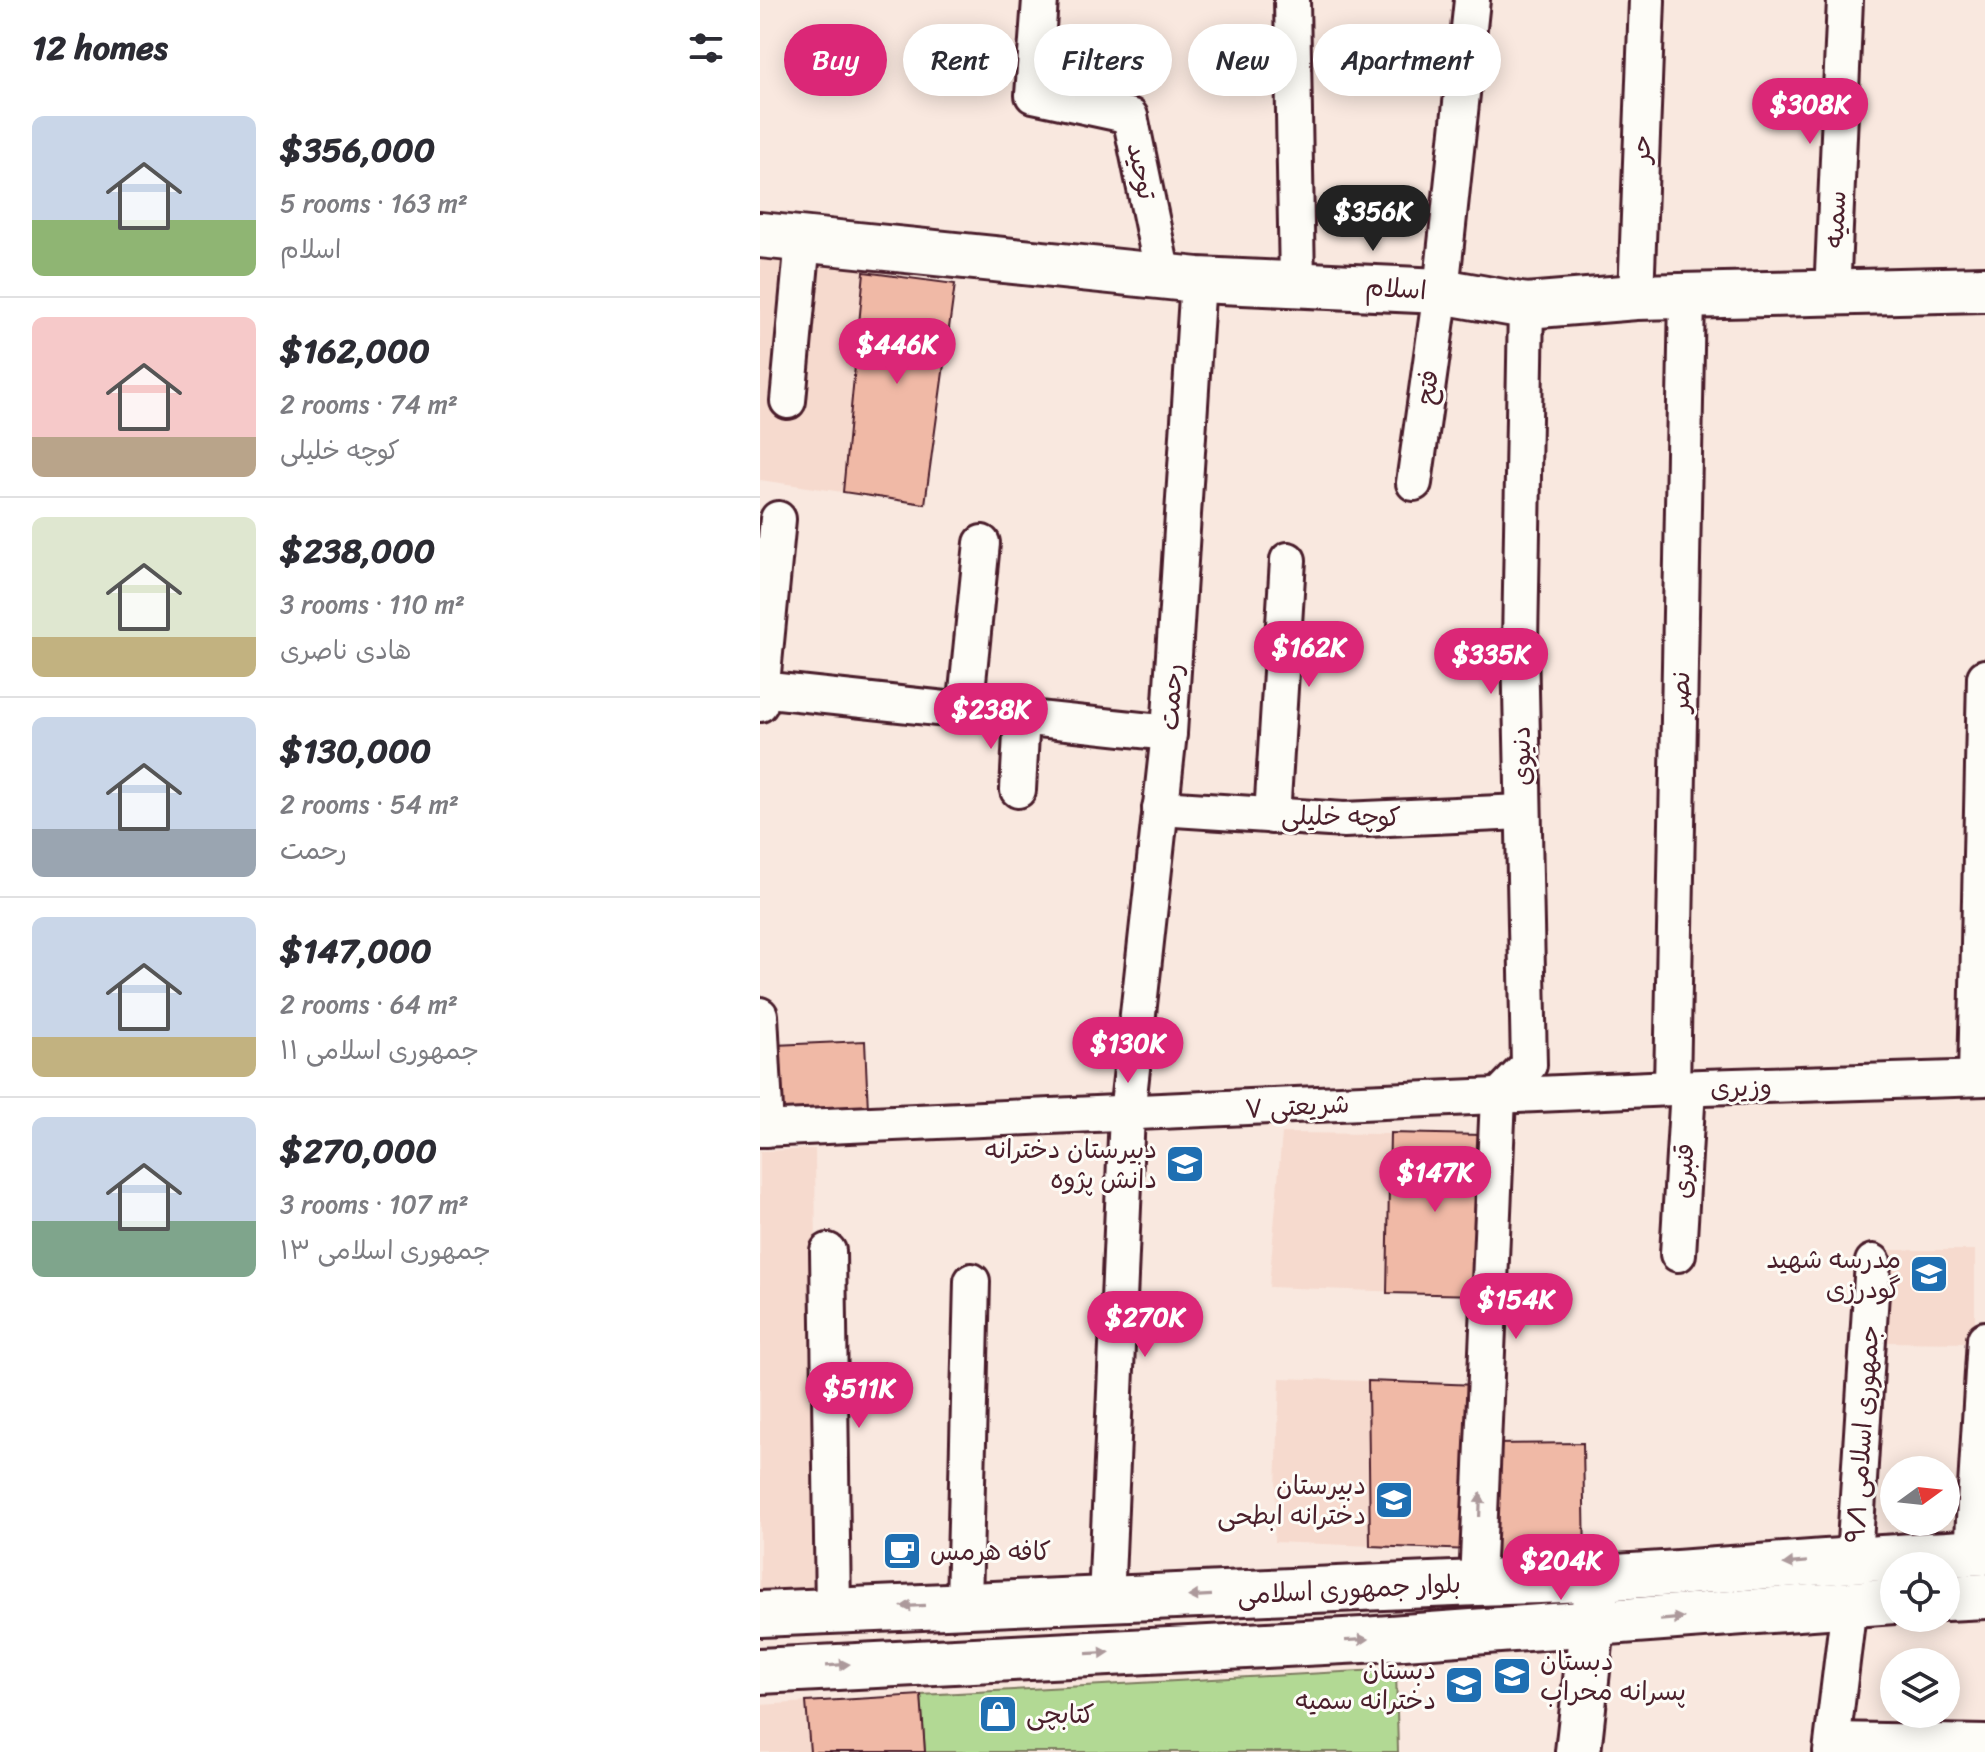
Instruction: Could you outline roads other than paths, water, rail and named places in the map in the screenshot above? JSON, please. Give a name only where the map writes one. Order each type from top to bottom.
[{"type":"main road","name":"اسلام","points":[[760,235],[1181,278],[1441,291],[1526,306],[1636,297],[1832,295],[1985,289]]},
{"type":"main road","name":"بلوار جمهوری اسلامی","points":[[760,1614],[964,1603],[1106,1601],[1477,1583],[1596,1581],[1854,1558],[1978,1552]]},
{"type":"main road","points":[[1578,1752],[1595,1626],[1596,1581]]},
{"type":"main road","points":[[1960,1597],[1985,1596]]},
{"type":"main road","name":"بلوار جمهوری اسلامی","points":[[760,1671],[1595,1626],[1880,1602]]},
{"type":"street","name":"توحید","points":[[1040,0],[1033,95],[1130,116],[1181,278]]},
{"type":"street","points":[[1292,0],[1297,282]]},
{"type":"street","name":"فتح","points":[[1414,483],[1441,291],[1472,0]]},
{"type":"street","name":"حر","points":[[1636,297],[1647,0]]},
{"type":"street","name":"سمیه","points":[[1832,295],[1845,0]]},
{"type":"street","points":[[788,401],[803,240]]},
{"type":"street","name":"رحمت","points":[[1106,1601],[1127,1114],[1169,733],[1181,278]]},
{"type":"street","name":"نصر","points":[[1680,1088],[1687,296]]},
{"type":"street","name":"دنیوی","points":[[1498,1097],[1529,1065],[1520,644],[1526,306]]},
{"type":"street","points":[[778,519],[760,694],[1022,715],[1169,733]]},
{"type":"street","points":[[965,711],[982,543]]},
{"type":"street","points":[[1272,816],[1288,560]]},
{"type":"street","points":[[1980,1078],[1985,677]]},
{"type":"street","points":[[1018,790],[1022,715]]},
{"type":"street","name":"کوچه خلیلی","points":[[1160,808],[1344,820],[1522,812]]},
{"type":"street","points":[[760,1015],[763,1129]]},
{"type":"street","name":"وزیری","points":[[1498,1097],[1980,1078]]},
{"type":"street","name":"قنبری","points":[[1678,1254],[1680,1088]]},
{"type":"street","points":[[1477,1583],[1498,1097]]},
{"type":"street","name":"شریعتی ۷","points":[[763,1129],[1498,1097]]},
{"type":"street","points":[[828,1251],[833,1610]]},
{"type":"street","name":"جمهوری اسلامی ۹/۱","points":[[1854,1558],[1873,1262]]},
{"type":"street","points":[[964,1603],[972,1281]]},
{"type":"street","points":[[1978,1552],[1985,1339]]},
{"type":"street","points":[[1849,1604],[1832,1746],[1985,1743]]},
{"type":"place","name":"دبیرستان دخترانه دانش پژوه","points":[[1185,1164]]},
{"type":"place","name":"مدرسه شهید گودرزی","points":[[1929,1274]]},
{"type":"place","name":"دبیرستان دخترانه ابطحی","points":[[1394,1500]]},
{"type":"place","name":"کافه هرمس","points":[[902,1551]]},
{"type":"place","name":"دبستان پسرانه محراب","points":[[1512,1676]]},
{"type":"place","name":"دبستان دخترانه سمیه","points":[[1464,1685]]},
{"type":"place","name":"کتابچی","points":[[998,1714]]}]
